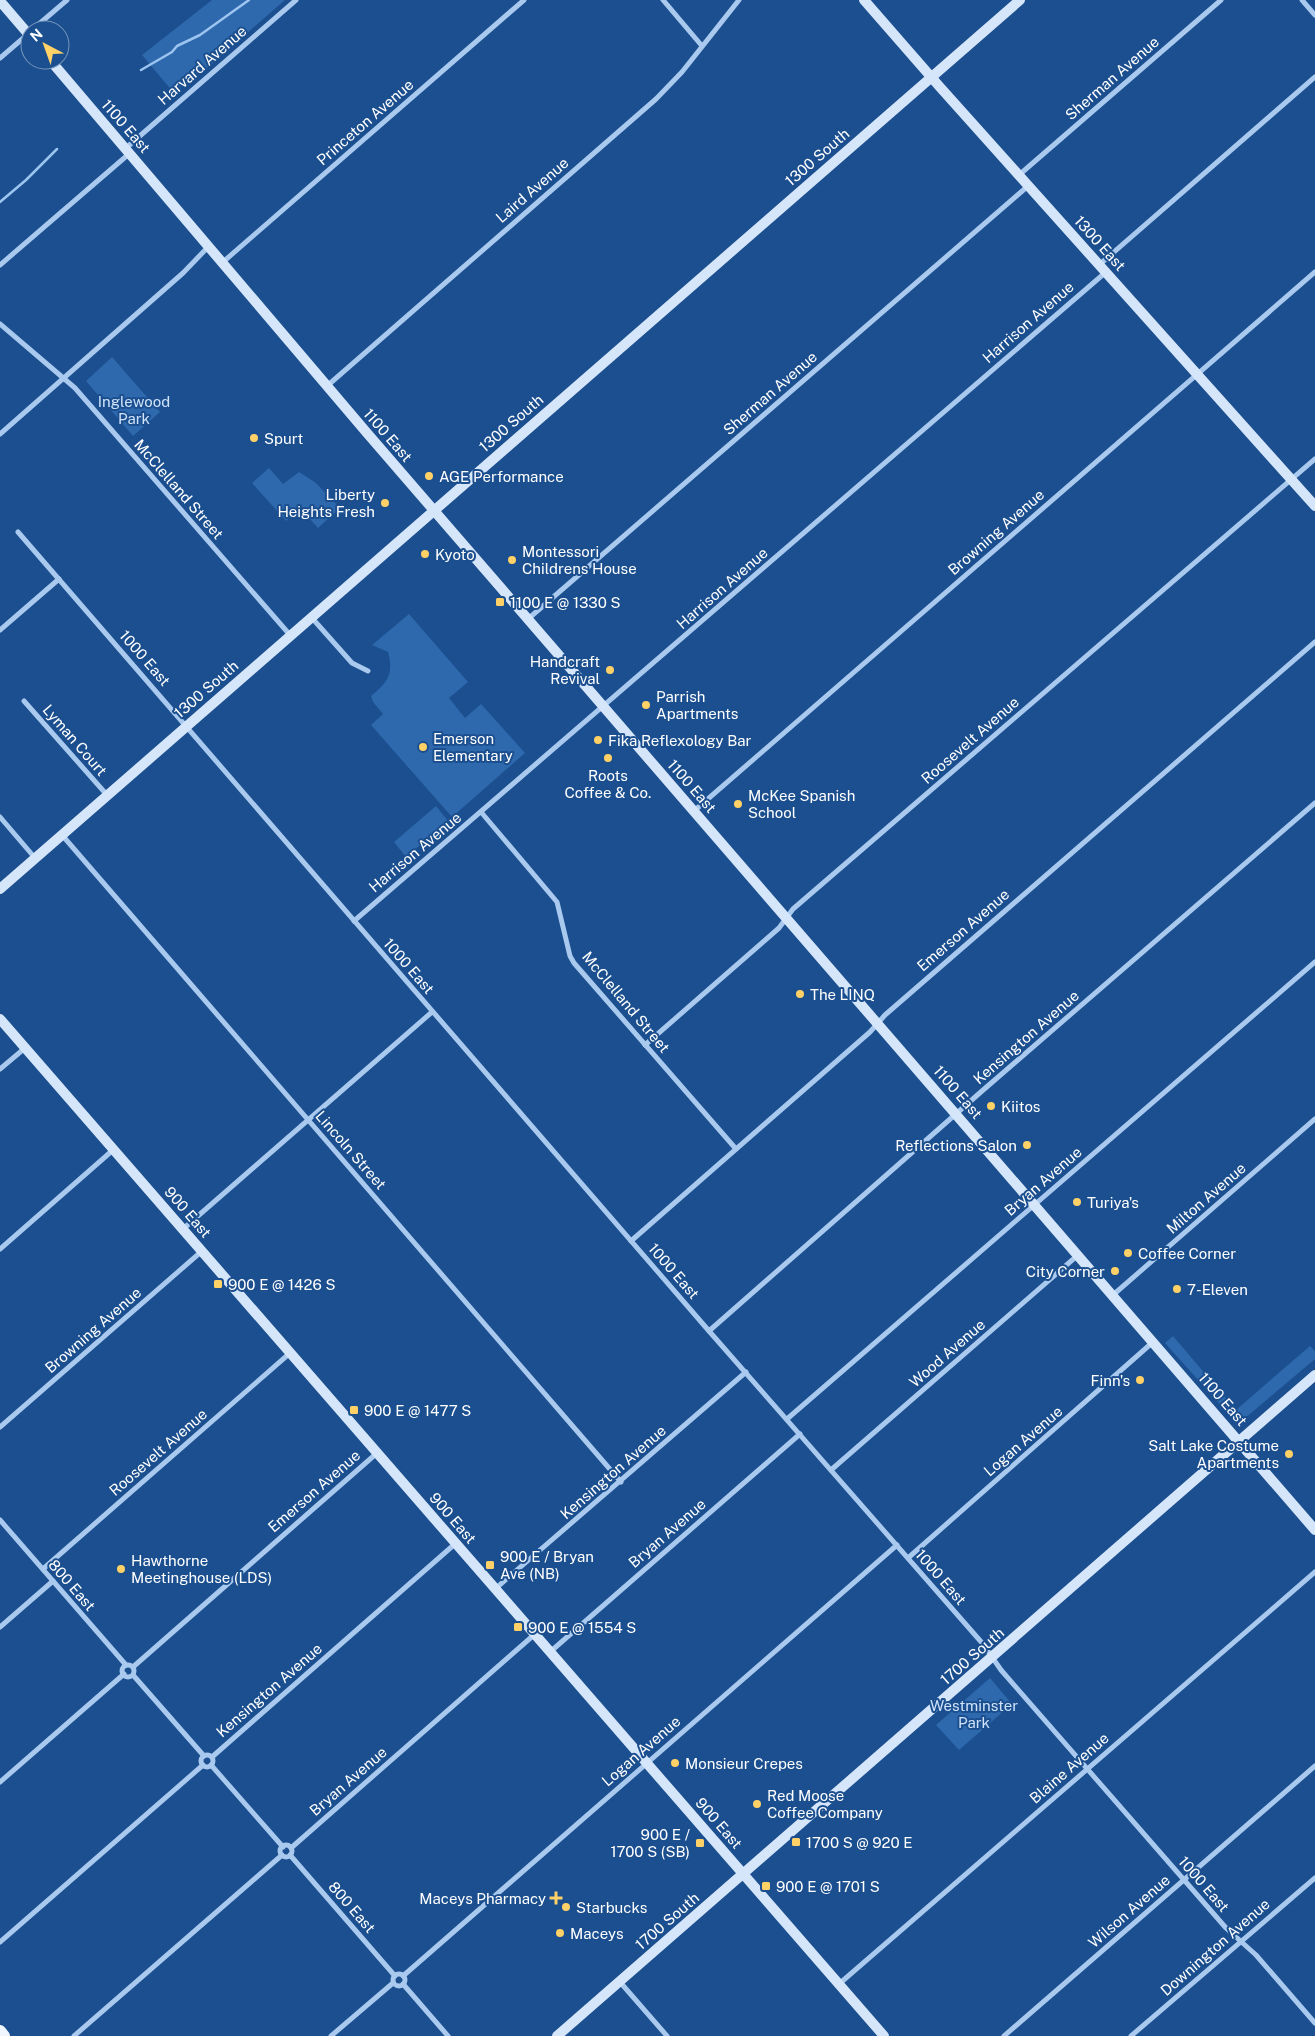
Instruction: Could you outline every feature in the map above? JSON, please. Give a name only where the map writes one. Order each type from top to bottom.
[{"type":"main road","points":[[0,2031],[4,2036]]},
{"type":"street","points":[[45,20],[67,0]]},
{"type":"street","name":"Harvard Avenue","points":[[0,265],[296,0]]},
{"type":"street","name":"Princeton Avenue","points":[[223,262],[524,0]]},
{"type":"street","points":[[663,0],[702,46]]},
{"type":"street","name":"Laird Avenue","points":[[327,386],[656,99],[682,72],[739,0]]},
{"type":"street","name":"1300 East","points":[[864,0],[1315,506]]},
{"type":"street","name":"1300 South","points":[[0,889],[1020,0]]},
{"type":"street","name":"Sherman Avenue","points":[[1019,175],[1221,0]]},
{"type":"street","points":[[1302,0],[1315,15]]},
{"type":"street","points":[[0,2],[20,23]]},
{"type":"street","points":[[0,58],[20,41]]},
{"type":"street","name":"1100 East","points":[[59,70],[434,511],[1315,1530]]},
{"type":"street","name":"Harrison Avenue","points":[[354,921],[604,707],[1102,268],[1315,77]]},
{"type":"street","name":"Sherman Avenue","points":[[528,619],[1028,186]]},
{"type":"street","points":[[0,434],[183,273],[209,246]]},
{"type":"street","name":"Browning Avenue","points":[[694,811],[1315,272]]},
{"type":"street","name":"McClelland Street","points":[[0,324],[76,388],[290,635]]},
{"type":"street","name":"Roosevelt Avenue","points":[[645,1045],[779,928],[793,909],[1315,459]]},
{"type":"street","name":"1000 East","points":[[18,532],[432,1012],[908,1558],[1087,1769],[1226,1928],[1256,1955],[1315,2023]]},
{"type":"street","points":[[0,630],[59,579]]},
{"type":"street","points":[[311,617],[352,663],[368,671]]},
{"type":"street","name":"Emerson Avenue","points":[[631,1241],[870,1032],[892,1008],[1315,642]]},
{"type":"street","name":"Lyman Court","points":[[24,701],[107,795]]},
{"type":"street","name":"Kensington Avenue","points":[[709,1331],[1315,803]]},
{"type":"street","name":"McClelland Street","points":[[481,812],[557,902],[572,960],[736,1149]]},
{"type":"street","points":[[0,817],[36,858]]},
{"type":"street","name":"Lincoln Street","points":[[62,835],[621,1482]]},
{"type":"street","name":"Bryan Avenue","points":[[787,1419],[1315,962]]},
{"type":"street","points":[[183,1230],[432,1012]]},
{"type":"street","name":"900 East","points":[[0,1019],[884,2036]]},
{"type":"street","points":[[0,1069],[25,1048]]},
{"type":"street","name":"Milton Avenue","points":[[1113,1295],[1315,1119]]},
{"type":"street","points":[[0,1249],[113,1150]]},
{"type":"street","name":"Browning Avenue","points":[[0,1427],[202,1251]]},
{"type":"street","name":"Wood Avenue","points":[[831,1470],[1078,1255]]},
{"type":"street","name":"Logan Avenue","points":[[908,1558],[1154,1342]]},
{"type":"street","name":"Roosevelt Avenue","points":[[42,1569],[290,1353]]},
{"type":"street","name":"Kensington Avenue","points":[[496,1589],[746,1372]]},
{"type":"street","name":"1700 South","points":[[558,2036],[1315,1375]]},
{"type":"street","name":"Bryan Avenue","points":[[550,1652],[800,1434]]},
{"type":"street","name":"Emerson Avenue","points":[[133,1667],[377,1453]]},
{"type":"street","name":"800 East","points":[[0,1520],[126,1665]]},
{"type":"street","name":"Kensington Avenue","points":[[212,1757],[456,1543]]},
{"type":"street","name":"Logan Avenue","points":[[402,1976],[896,1545]]},
{"type":"street","name":"Blaine Avenue","points":[[839,1984],[1315,1572]]},
{"type":"street","points":[[0,1627],[53,1581]]},
{"type":"street","name":"Bryan Avenue","points":[[291,1848],[535,1634]]},
{"type":"street","points":[[124,1674],[123,1669],[126,1665],[133,1667],[132,1675]]},
{"type":"street","points":[[124,1674],[127,1676],[132,1675]]},
{"type":"street","points":[[0,1782],[124,1674]]},
{"type":"street","points":[[132,1675],[204,1756],[212,1757],[212,1765],[283,1846],[291,1848],[292,1852],[290,1855],[285,1857],[282,1855]]},
{"type":"street","points":[[203,1765],[202,1760],[204,1756]]},
{"type":"street","points":[[203,1765],[207,1767],[212,1765]]},
{"type":"street","points":[[0,1942],[203,1765]]},
{"type":"street","name":"Wilson Avenue","points":[[1004,2036],[1315,1766]]},
{"type":"street","points":[[282,1855],[283,1846]]},
{"type":"street","points":[[74,2036],[282,1855]]},
{"type":"street","name":"800 East","points":[[290,1855],[395,1976]]},
{"type":"street","name":"Downington Avenue","points":[[1130,2036],[1315,1878]]},
{"type":"street","points":[[332,2036],[393,1983],[395,1976],[398,1974],[404,1979],[403,1984],[448,2036]]},
{"type":"street","points":[[620,1982],[667,2036]]},
{"type":"street","points":[[393,1983],[397,1986],[403,1984]]},
{"type":"green space","points":[[212,0],[285,0],[207,68],[173,92],[142,55]]},
{"type":"green space","name":"Inglewood Park","points":[[112,357],[160,412],[133,436],[86,381]]},
{"type":"green space","points":[[269,468],[283,484],[299,472],[316,483],[340,508],[318,528],[300,508],[286,521],[252,483]]},
{"type":"green space","points":[[409,614],[468,682],[449,698],[465,718],[481,704],[525,753],[452,817],[371,725],[383,714],[373,702],[371,696],[382,686],[390,672],[388,652],[372,645]]},
{"type":"green space","points":[[436,806],[448,821],[406,857],[394,842]]},
{"type":"green space","points":[[1173,1336],[1236,1410],[1310,1346],[1315,1351],[1315,1359],[1244,1419],[1234,1420],[1165,1343]]},
{"type":"green space","name":"Westminster Park","points":[[990,1678],[1012,1704],[959,1750],[936,1725]]},
{"type":"waterway","points":[[141,70],[172,52],[177,46],[200,35],[249,0]]},
{"type":"waterway","points":[[0,202],[26,180],[57,149]]},
{"type":"place","name":"Spurt","points":[[254,438]]},
{"type":"place","name":"AGE Performance","points":[[429,476]]},
{"type":"place","name":"Liberty Heights Fresh","points":[[385,503]]},
{"type":"place","name":"Kyoto","points":[[425,554]]},
{"type":"place","name":"Montessori Childrens House","points":[[512,560]]},
{"type":"place","name":"1100 E @ 1330 S","points":[[500,602]]},
{"type":"place","name":"Handcraft Revival","points":[[610,670]]},
{"type":"place","name":"Parrish Apartments","points":[[646,705]]},
{"type":"place","name":"Fika Reflexology Bar","points":[[598,740]]},
{"type":"place","name":"Emerson Elementary","points":[[423,747]]},
{"type":"place","name":"Roots Coffee & Co.","points":[[608,758]]},
{"type":"place","name":"McKee Spanish School","points":[[738,804]]},
{"type":"place","name":"The LINQ","points":[[800,994]]},
{"type":"place","name":"Kiitos","points":[[991,1106]]},
{"type":"place","name":"Reflections Salon","points":[[1027,1145]]},
{"type":"place","name":"Turiya's","points":[[1077,1202]]},
{"type":"place","name":"Coffee Corner","points":[[1128,1253]]},
{"type":"place","name":"City Corner","points":[[1115,1271]]},
{"type":"place","name":"900 E @ 1426 S","points":[[218,1284]]},
{"type":"place","name":"7-Eleven","points":[[1177,1289]]},
{"type":"place","name":"Finn's","points":[[1140,1380]]},
{"type":"place","name":"900 E @ 1477 S","points":[[354,1410]]},
{"type":"place","name":"Salt Lake Costume Apartments","points":[[1289,1454]]},
{"type":"place","name":"900 E / Bryan Ave (NB)","points":[[490,1565]]},
{"type":"place","name":"Hawthorne Meetinghouse (LDS)","points":[[121,1569]]},
{"type":"place","name":"900 E @ 1554 S","points":[[518,1627]]},
{"type":"place","name":"Monsieur Crepes","points":[[675,1763]]},
{"type":"place","name":"Red Moose Coffee Company","points":[[757,1804]]},
{"type":"place","name":"1700 S @ 920 E","points":[[796,1842]]},
{"type":"place","name":"900 E / 1700 S (SB)","points":[[700,1843]]},
{"type":"place","name":"900 E @ 1701 S","points":[[766,1886]]},
{"type":"place","name":"Maceys Pharmacy","points":[[556,1898]]},
{"type":"place","name":"Starbucks","points":[[566,1907]]},
{"type":"place","name":"Maceys","points":[[560,1933]]}]
